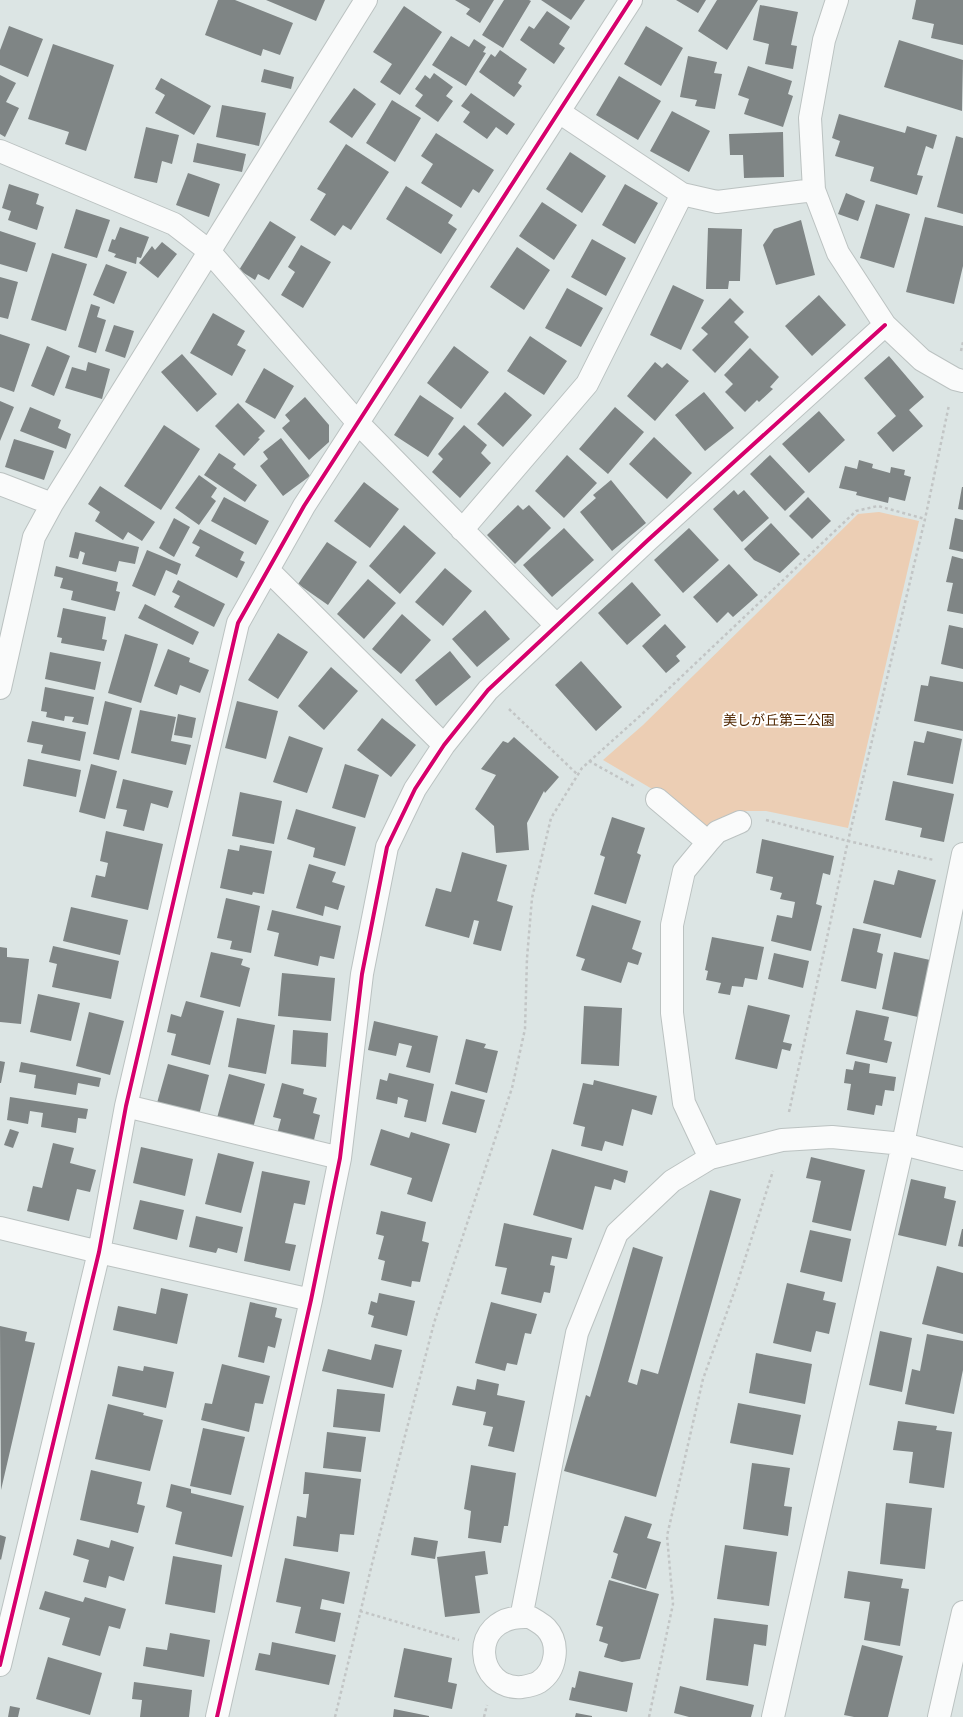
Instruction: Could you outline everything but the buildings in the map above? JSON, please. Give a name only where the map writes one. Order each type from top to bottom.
[{"type":"street","points":[[0,688],[34,537],[52,504],[366,0]]},
{"type":"street","points":[[0,1665],[99,1252],[126,1106],[238,623],[304,506],[631,0]]},
{"type":"street","points":[[837,0],[824,40],[810,118],[814,190],[838,253],[885,325],[922,360],[959,380]]},
{"type":"street","points":[[559,112],[682,194],[717,202],[814,190]]},
{"type":"street","points":[[0,150],[174,224],[209,251],[358,423],[556,625]]},
{"type":"street","points":[[462,530],[587,384],[682,194]]},
{"type":"street","points":[[217,1717],[312,1300],[340,1158],[362,974],[387,847],[415,789],[444,745],[488,690],[556,625],[885,325]]},
{"type":"street","points":[[0,484],[52,504]]},
{"type":"street","points":[[268,570],[444,745]]},
{"type":"street","points":[[657,799],[708,842]]},
{"type":"street","points":[[710,1158],[684,1103],[672,1013],[672,925],[684,872],[717,832],[740,822]]},
{"type":"street","points":[[773,1717],[903,1144],[963,854]]},
{"type":"street","points":[[126,1106],[340,1158]]},
{"type":"street","points":[[522,1613],[545,1627],[552,1638],[555,1650],[554,1662],[548,1673],[540,1682],[516,1688],[504,1684],[494,1677],[484,1658],[484,1647],[487,1636],[494,1627],[503,1620],[513,1617],[525,1617],[522,1613],[577,1333],[617,1233],[672,1181],[710,1158],[782,1140],[832,1137],[903,1144],[963,1159]]},
{"type":"street","points":[[0,1228],[312,1300]]},
{"type":"street","points":[[939,1717],[963,1612]]},
{"type":"path","points":[[649,1717],[673,1604],[667,1536],[668,1529],[703,1379],[737,1284],[782,1140],[848,841],[959,380],[963,342]]},
{"type":"path","points":[[335,1717],[360,1611],[434,1323],[512,1088],[524,1028],[527,958],[532,898],[551,818],[582,768],[641,715],[856,510],[878,506],[925,519]]},
{"type":"path","points":[[488,690],[578,775]]},
{"type":"path","points":[[589,761],[657,799]]},
{"type":"path","points":[[740,822],[766,820],[936,861]]},
{"type":"path","points":[[360,1611],[484,1647]]},
{"type":"green space","name":"美しが丘第三公園","points":[[879,512],[919,521],[848,828],[766,811],[737,811],[706,828],[664,796],[603,760],[643,725],[858,514]]},
{"type":"cycle path","points":[[0,1665],[99,1252],[126,1106],[238,623],[304,506],[631,0]]},
{"type":"cycle path","points":[[217,1717],[311,1300],[340,1158],[362,974],[387,847],[415,789],[444,745],[488,690],[648,540],[885,325]]}]
